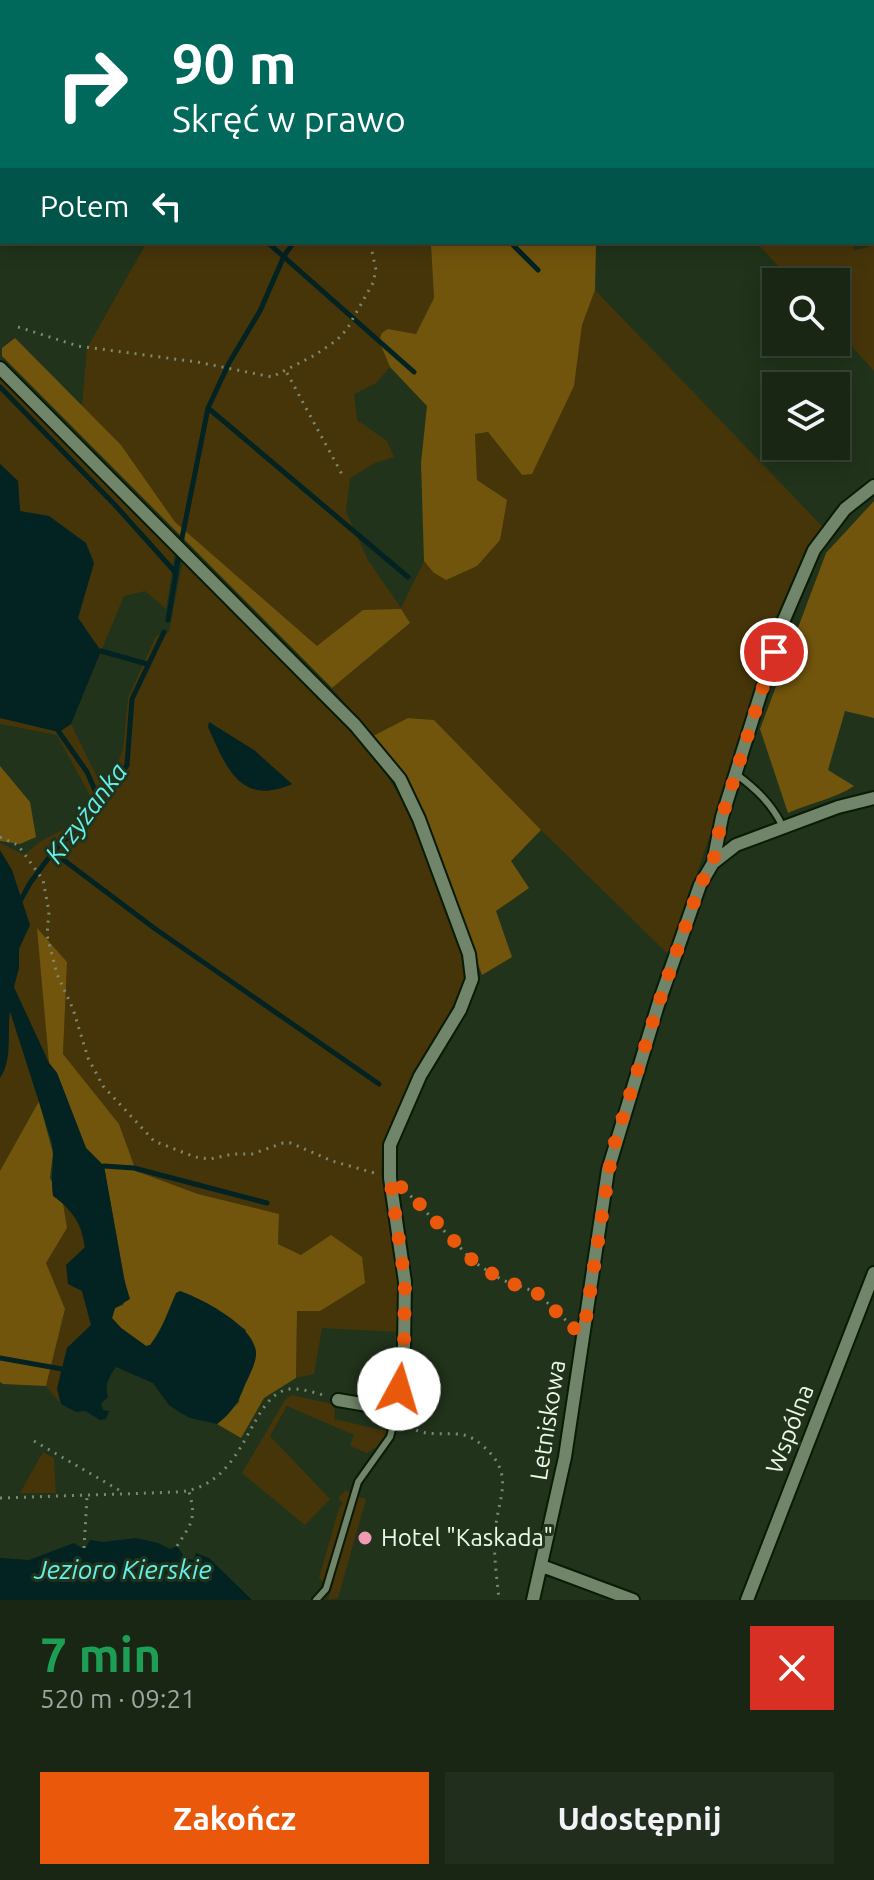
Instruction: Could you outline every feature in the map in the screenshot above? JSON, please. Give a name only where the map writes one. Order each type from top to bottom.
[{"type":"street","points":[[0,368],[355,725],[400,779],[419,819],[469,954],[472,979],[460,1010],[420,1076],[390,1145],[390,1178],[405,1282],[404,1346],[397,1410],[338,1400]]},
{"type":"street","points":[[713,863],[722,817],[783,622],[814,550],[845,509],[874,486]]},
{"type":"street","name":"Letniskowa","points":[[533,1600],[565,1457],[612,1152],[700,885],[713,863],[736,845],[782,825],[874,798]]},
{"type":"street","name":"Wspólna","points":[[747,1600],[874,1273]]},
{"type":"street","points":[[542,1566],[633,1600]]},
{"type":"lane","points":[[736,774],[774,808],[782,825]]},
{"type":"lane","points":[[316,1600],[326,1589],[358,1482],[390,1437],[397,1410]]},
{"type":"path","points":[[18,327],[78,346],[197,362],[264,377],[287,372],[328,347],[351,323],[376,270],[370,244]]},
{"type":"path","points":[[287,372],[344,478]]},
{"type":"path","points":[[0,837],[18,845],[43,880],[49,912],[47,935],[57,974],[73,1009],[88,1058],[103,1086],[154,1141],[210,1159],[252,1154],[291,1143],[332,1161],[390,1178],[412,1196],[474,1262],[502,1280],[536,1292],[573,1328],[584,1331]]},
{"type":"path","points":[[0,1498],[189,1491],[210,1484],[225,1470],[263,1410],[280,1392],[307,1390],[338,1400]]},
{"type":"path","points":[[397,1410],[408,1427],[414,1430],[437,1435],[466,1434],[484,1446],[500,1465],[503,1482],[495,1533],[499,1600]]},
{"type":"path","points":[[34,1441],[126,1494]]},
{"type":"path","points":[[177,1546],[194,1520],[189,1491]]},
{"type":"path","points":[[84,1548],[87,1497]]},
{"type":"shaded area","points":[[146,244],[430,244],[434,298],[416,334],[388,329],[379,341],[390,367],[376,383],[354,394],[357,420],[387,441],[394,457],[375,463],[350,478],[346,512],[368,560],[401,608],[424,561],[433,572],[477,480],[475,434],[488,432],[522,475],[574,386],[582,325],[595,290],[822,526],[799,569],[781,615],[668,954],[434,720],[408,718],[373,736],[332,688],[410,623],[363,610],[318,647],[175,522],[121,445],[82,406],[87,348]]},
{"type":"shaded area","points":[[596,244],[595,290],[582,325],[574,386],[532,474],[522,475],[488,432],[475,434],[477,480],[507,500],[500,540],[477,566],[446,580],[433,572],[424,561],[421,463],[427,406],[390,367],[379,341],[388,329],[416,334],[434,298],[431,245]]},
{"type":"shaded area","points":[[758,244],[852,244],[854,250],[874,244],[874,371],[850,344],[850,268],[780,268]]},
{"type":"shaded area","points":[[15,338],[121,445],[175,522],[317,646],[363,610],[401,609],[410,623],[332,688],[2,356],[2,348]]},
{"type":"shaded area","points":[[0,378],[175,551],[166,609],[145,591],[124,596],[101,651],[78,618],[94,563],[49,516],[20,512],[18,481],[0,464]]},
{"type":"shaded area","points":[[874,501],[874,718],[845,711],[828,770],[854,786],[788,813],[760,729],[826,553]]},
{"type":"shaded area","points":[[183,560],[328,705],[376,759],[408,809],[464,954],[468,977],[457,1009],[417,1071],[383,1143],[381,1172],[399,1271],[400,1332],[322,1328],[314,1374],[296,1378],[302,1255],[278,1244],[279,1214],[198,1194],[136,1171],[119,1124],[63,1054],[67,962],[38,929],[49,1063],[14,989],[9,1009],[39,1101],[0,1171],[0,843],[24,855],[41,841],[68,827],[93,801],[57,735],[0,724],[0,718],[59,732],[71,724],[100,783],[110,781],[123,750],[128,698],[156,636],[169,632]]},
{"type":"shaded area","points":[[408,718],[434,720],[541,830],[511,861],[529,888],[496,911],[512,957],[482,975],[427,822],[404,774],[373,736]]},
{"type":"shaded area","points":[[0,766],[30,802],[36,837],[20,844],[0,841]]},
{"type":"shaded area","points":[[37,928],[67,962],[63,1054],[119,1124],[136,1171],[198,1194],[279,1214],[278,1244],[301,1255],[331,1235],[362,1257],[365,1283],[320,1311],[297,1311],[296,1378],[264,1398],[241,1438],[217,1424],[239,1402],[246,1330],[216,1309],[165,1320],[151,1345],[146,1346],[112,1318],[115,1308],[123,1305],[127,1293],[104,1166],[86,1148],[57,1073],[49,1063]]},
{"type":"shaded area","points":[[39,1101],[53,1153],[50,1178],[63,1203],[67,1228],[46,1263],[65,1309],[46,1386],[3,1384],[0,1382],[0,1171]]},
{"type":"shaded area","points":[[63,1203],[82,1227],[85,1248],[82,1291],[91,1325],[67,1348],[57,1389],[61,1404],[46,1386],[65,1310],[46,1263],[67,1228]]},
{"type":"shaded area","points":[[291,1395],[332,1404],[334,1419],[387,1431],[383,1442],[367,1453],[350,1446],[354,1435],[287,1406],[270,1436],[330,1499],[305,1525],[242,1473],[285,1400]]},
{"type":"shaded area","points":[[43,1452],[54,1458],[56,1493],[20,1493]]},
{"type":"shaded area","points":[[346,1490],[350,1493],[324,1583],[319,1578],[343,1503],[338,1498]]},
{"type":"shaded area","points":[[358,1497],[366,1499],[338,1598],[328,1600]]},
{"type":"water","points":[[0,464],[18,481],[20,511],[49,516],[86,543],[94,563],[78,618],[101,651],[71,724],[59,732],[0,718]]},
{"type":"water","points":[[209,722],[254,750],[292,784],[274,790],[247,787],[237,779],[221,756],[208,727]]},
{"type":"water","points":[[0,850],[12,870],[30,925],[19,949],[19,968],[14,987],[49,1063],[57,1073],[86,1148],[104,1166],[130,1299],[115,1308],[112,1318],[146,1346],[150,1345],[160,1331],[176,1293],[180,1291],[228,1316],[249,1335],[255,1345],[254,1363],[240,1396],[217,1424],[190,1418],[179,1412],[169,1405],[153,1383],[116,1367],[108,1381],[108,1397],[101,1404],[103,1410],[109,1411],[106,1419],[100,1420],[85,1411],[76,1412],[61,1404],[57,1389],[67,1348],[91,1325],[82,1291],[68,1284],[66,1265],[85,1247],[75,1218],[53,1196],[52,1143],[10,1011],[7,1063],[0,1078]]},
{"type":"water","name":"Jezioro Kierskie","points":[[136,1538],[170,1549],[177,1546],[185,1558],[193,1560],[196,1553],[209,1558],[252,1600],[0,1600],[0,1558],[29,1560],[74,1543],[82,1548],[90,1540],[103,1542]]},
{"type":"waterway","points":[[269,244],[414,372]]},
{"type":"waterway","points":[[181,543],[208,408],[293,244]]},
{"type":"waterway","points":[[512,244],[538,270]]},
{"type":"waterway","name":"Krzyżanka","points":[[0,387],[115,505],[176,573],[168,620]]},
{"type":"waterway","points":[[208,408],[408,577]]},
{"type":"waterway","points":[[176,573],[178,558]]},
{"type":"waterway","name":"Krzyżanka","points":[[18,905],[53,852],[101,804],[127,765],[132,699],[164,632]]},
{"type":"waterway","points":[[101,651],[147,664]]},
{"type":"waterway","points":[[59,732],[87,772],[101,804]]},
{"type":"waterway","points":[[53,852],[154,928],[379,1084]]},
{"type":"waterway","points":[[104,1166],[134,1168],[267,1203]]},
{"type":"waterway","points":[[0,1358],[62,1369]]},
{"type":"place","name":"Hotel \"Kaskada\"","points":[[365,1538]]},
{"type":"route","points":[[399,1389],[404,1346],[405,1282],[390,1178],[412,1196],[474,1262],[502,1280],[536,1292],[573,1328],[584,1331],[612,1152],[658,1005],[700,885],[713,863],[722,817],[774,652]]}]
